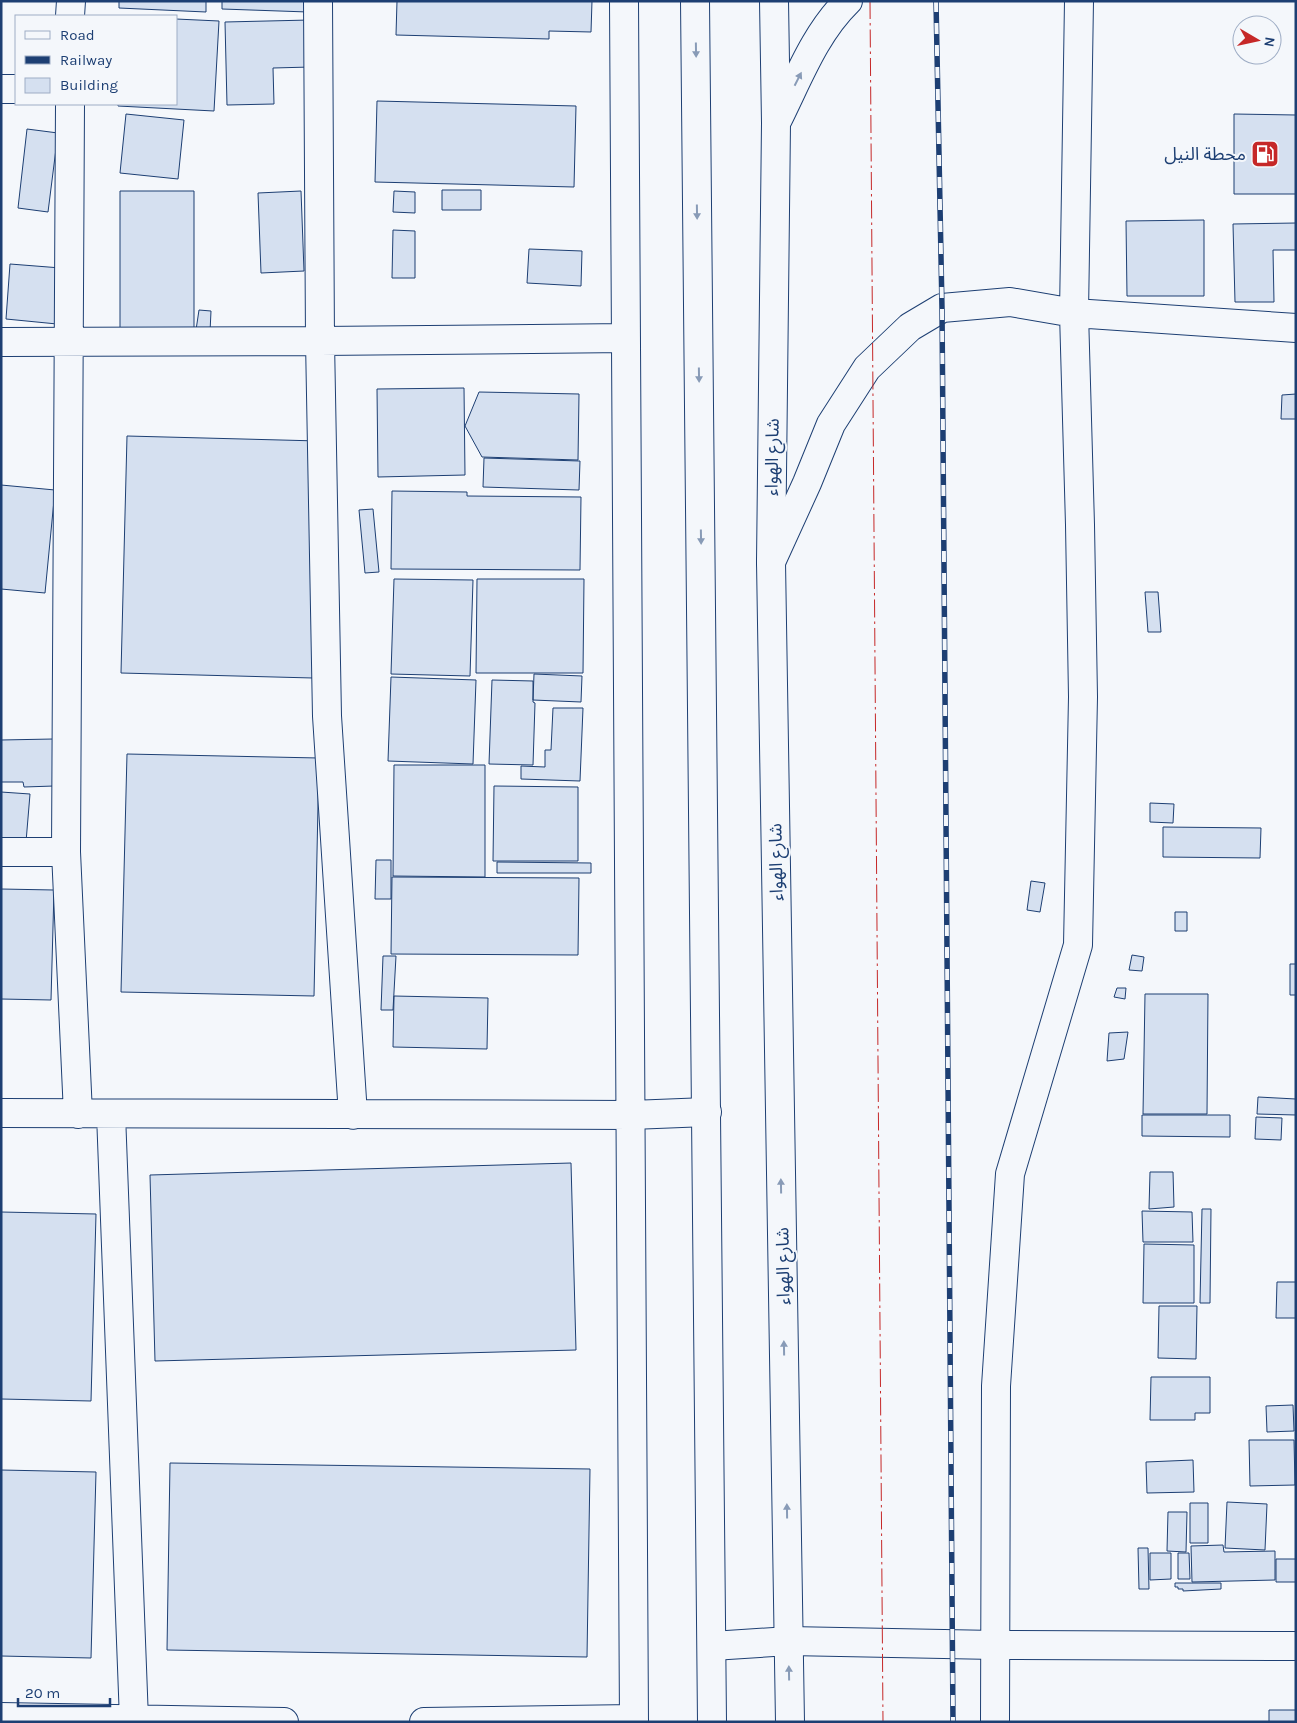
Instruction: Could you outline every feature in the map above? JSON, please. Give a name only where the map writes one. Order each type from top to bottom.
[{"type":"main road","points":[[70,15],[71,1]]},
{"type":"main road","points":[[318,1],[320,341],[326,716],[353,1115]]},
{"type":"main road","points":[[424,1722],[634,1720],[624,1]]},
{"type":"main road","points":[[695,1],[712,1722]]},
{"type":"main road","name":"شارع الهواء","points":[[774,1],[776,123],[770,562],[790,1722]]},
{"type":"main road","points":[[776,123],[816,42],[835,14],[848,1]]},
{"type":"main road","points":[[995,1722],[996,1386],[1010,1174],[1078,944],[1082,697],[1080,525],[1074,313],[1079,1]]},
{"type":"main road","points":[[1,89],[15,89]]},
{"type":"main road","points":[[70,105],[66,852],[78,1114]]},
{"type":"main road","points":[[770,562],[807,483],[831,424],[867,368],[910,327],[942,308],[1010,302],[1074,313],[1296,328]]},
{"type":"main road","points":[[1,342],[626,338]]},
{"type":"main road","points":[[1,852],[66,852]]},
{"type":"main road","points":[[1,1113],[630,1115],[707,1112]]},
{"type":"main road","points":[[111,1114],[134,1720]]},
{"type":"main road","points":[[712,1646],[789,1641],[995,1645],[1296,1646]]},
{"type":"main road","points":[[1,1717],[92,1721],[284,1722]]},
{"type":"building","points":[[119,1],[206,1],[206,12],[119,8]]},
{"type":"building","points":[[222,1],[308,1],[308,12],[222,9]]},
{"type":"building","points":[[397,1],[592,1],[591,32],[549,31],[549,39],[396,35]]},
{"type":"building","points":[[178,19],[219,21],[214,111],[118,106],[178,105]]},
{"type":"building","points":[[310,20],[311,67],[273,68],[274,104],[227,105],[225,22]]},
{"type":"building","points":[[377,101],[576,106],[574,187],[375,182]]},
{"type":"building","points":[[126,114],[184,120],[178,179],[120,173]]},
{"type":"building","name":"محطة النيل","points":[[1234,114],[1296,115],[1296,194],[1234,194]]},
{"type":"building","points":[[27,129],[58,133],[48,212],[18,208]]},
{"type":"building","points":[[442,190],[481,190],[481,210],[442,210]]},
{"type":"building","points":[[120,191],[194,191],[194,335],[120,334]]},
{"type":"building","points":[[301,191],[304,271],[261,273],[258,193]]},
{"type":"building","points":[[394,191],[415,192],[415,213],[393,212]]},
{"type":"building","points":[[1204,220],[1204,296],[1127,296],[1126,221]]},
{"type":"building","points":[[1296,223],[1296,250],[1273,250],[1274,302],[1235,302],[1233,224]]},
{"type":"building","points":[[393,230],[415,231],[415,278],[392,278]]},
{"type":"building","points":[[529,249],[582,251],[581,286],[527,283]]},
{"type":"building","points":[[10,264],[61,268],[57,324],[6,319]]},
{"type":"building","points":[[199,310],[211,311],[210,332],[196,330]]},
{"type":"building","points":[[464,388],[465,475],[378,477],[377,389]]},
{"type":"building","points":[[479,392],[579,394],[578,460],[482,457],[465,426]]},
{"type":"building","points":[[1296,394],[1296,419],[1281,419],[1282,395]]},
{"type":"building","points":[[127,436],[319,441],[313,678],[121,673]]},
{"type":"building","points":[[484,458],[580,461],[579,490],[483,487]]},
{"type":"building","points":[[1,485],[55,490],[45,593],[1,589]]},
{"type":"building","points":[[392,491],[467,492],[467,496],[581,497],[580,570],[391,569]]},
{"type":"building","points":[[373,509],[379,572],[365,573],[359,510]]},
{"type":"building","points":[[394,579],[473,580],[470,676],[391,674]]},
{"type":"building","points":[[477,579],[584,579],[583,673],[476,673]]},
{"type":"building","points":[[1145,592],[1158,592],[1161,632],[1148,632]]},
{"type":"building","points":[[534,674],[582,676],[581,702],[533,700]]},
{"type":"building","points":[[391,677],[476,680],[473,764],[388,761]]},
{"type":"building","points":[[492,680],[533,681],[533,702],[535,703],[533,765],[489,764]]},
{"type":"building","points":[[553,708],[583,708],[580,781],[521,779],[521,766],[545,767],[545,750],[551,750]]},
{"type":"building","points":[[53,739],[54,786],[24,787],[23,782],[1,782],[1,740]]},
{"type":"building","points":[[127,754],[319,758],[314,996],[121,992]]},
{"type":"building","points":[[394,765],[485,765],[485,877],[393,876]]},
{"type":"building","points":[[494,786],[578,787],[578,861],[493,861]]},
{"type":"building","points":[[1,792],[30,794],[26,842],[1,840]]},
{"type":"building","points":[[1150,803],[1174,804],[1173,823],[1150,822]]},
{"type":"building","points":[[1163,827],[1261,828],[1260,858],[1163,857]]},
{"type":"building","points":[[376,860],[391,860],[391,899],[375,899]]},
{"type":"building","points":[[497,862],[591,863],[591,873],[497,873]]},
{"type":"building","points":[[392,877],[579,878],[578,955],[391,954]]},
{"type":"building","points":[[1031,881],[1045,883],[1040,912],[1027,910]]},
{"type":"building","points":[[1,889],[54,890],[51,1000],[1,999]]},
{"type":"building","points":[[1175,912],[1187,912],[1187,931],[1175,931]]},
{"type":"building","points":[[1132,955],[1144,957],[1142,971],[1129,970]]},
{"type":"building","points":[[383,956],[396,956],[393,1010],[381,1010]]},
{"type":"building","points":[[1290,964],[1296,964],[1296,995],[1290,995]]},
{"type":"building","points":[[1117,988],[1126,988],[1125,999],[1114,997]]},
{"type":"building","points":[[1145,994],[1208,994],[1207,1114],[1143,1114]]},
{"type":"building","points":[[394,996],[488,998],[487,1049],[393,1047]]},
{"type":"building","points":[[1128,1032],[1124,1059],[1107,1061],[1109,1033]]},
{"type":"building","points":[[1258,1097],[1296,1099],[1296,1115],[1257,1114]]},
{"type":"building","points":[[1142,1115],[1230,1115],[1230,1137],[1142,1136]]},
{"type":"building","points":[[1256,1117],[1282,1118],[1281,1140],[1255,1139]]},
{"type":"building","points":[[571,1163],[576,1350],[155,1361],[150,1175]]},
{"type":"building","points":[[1150,1172],[1173,1172],[1174,1207],[1149,1209]]},
{"type":"building","points":[[1202,1209],[1211,1209],[1210,1303],[1200,1303]]},
{"type":"building","points":[[1142,1211],[1192,1212],[1193,1242],[1143,1242]]},
{"type":"building","points":[[1,1212],[96,1214],[91,1401],[1,1399]]},
{"type":"building","points":[[1144,1244],[1194,1245],[1194,1303],[1143,1303]]},
{"type":"building","points":[[1277,1282],[1296,1282],[1296,1318],[1276,1318]]},
{"type":"building","points":[[1159,1306],[1197,1306],[1196,1359],[1158,1358]]},
{"type":"building","points":[[1151,1377],[1210,1377],[1210,1413],[1195,1413],[1195,1420],[1150,1420]]},
{"type":"building","points":[[1293,1405],[1294,1431],[1267,1432],[1266,1406]]},
{"type":"building","points":[[1249,1440],[1294,1440],[1295,1485],[1250,1486]]},
{"type":"building","points":[[1193,1460],[1194,1492],[1147,1493],[1146,1462]]},
{"type":"building","points":[[170,1463],[590,1469],[587,1657],[167,1650]]},
{"type":"building","points":[[1,1470],[96,1472],[91,1658],[1,1656]]},
{"type":"building","points":[[1227,1502],[1267,1504],[1265,1550],[1225,1548]]},
{"type":"building","points":[[1190,1503],[1208,1503],[1208,1543],[1190,1543]]},
{"type":"building","points":[[1168,1512],[1187,1512],[1186,1552],[1167,1551]]},
{"type":"building","points":[[1223,1545],[1224,1552],[1275,1551],[1275,1580],[1192,1582],[1191,1546]]},
{"type":"building","points":[[1138,1548],[1148,1548],[1149,1589],[1139,1589]]},
{"type":"building","points":[[1150,1553],[1171,1553],[1171,1579],[1150,1580]]},
{"type":"building","points":[[1178,1553],[1189,1553],[1190,1579],[1178,1579]]},
{"type":"building","points":[[1276,1559],[1296,1559],[1296,1582],[1276,1582]]},
{"type":"building","points":[[1175,1583],[1221,1583],[1221,1589],[1183,1591],[1183,1589],[1175,1587]]},
{"type":"building","points":[[1269,1710],[1296,1710],[1296,1722],[1269,1722]]},
{"type":"railway","points":[[936,1],[942,308],[953,1722]]},
{"type":"power","points":[[870,1],[883,1722]]},
{"type":"place","name":"محطة النيل","points":[[1265,154]]}]
